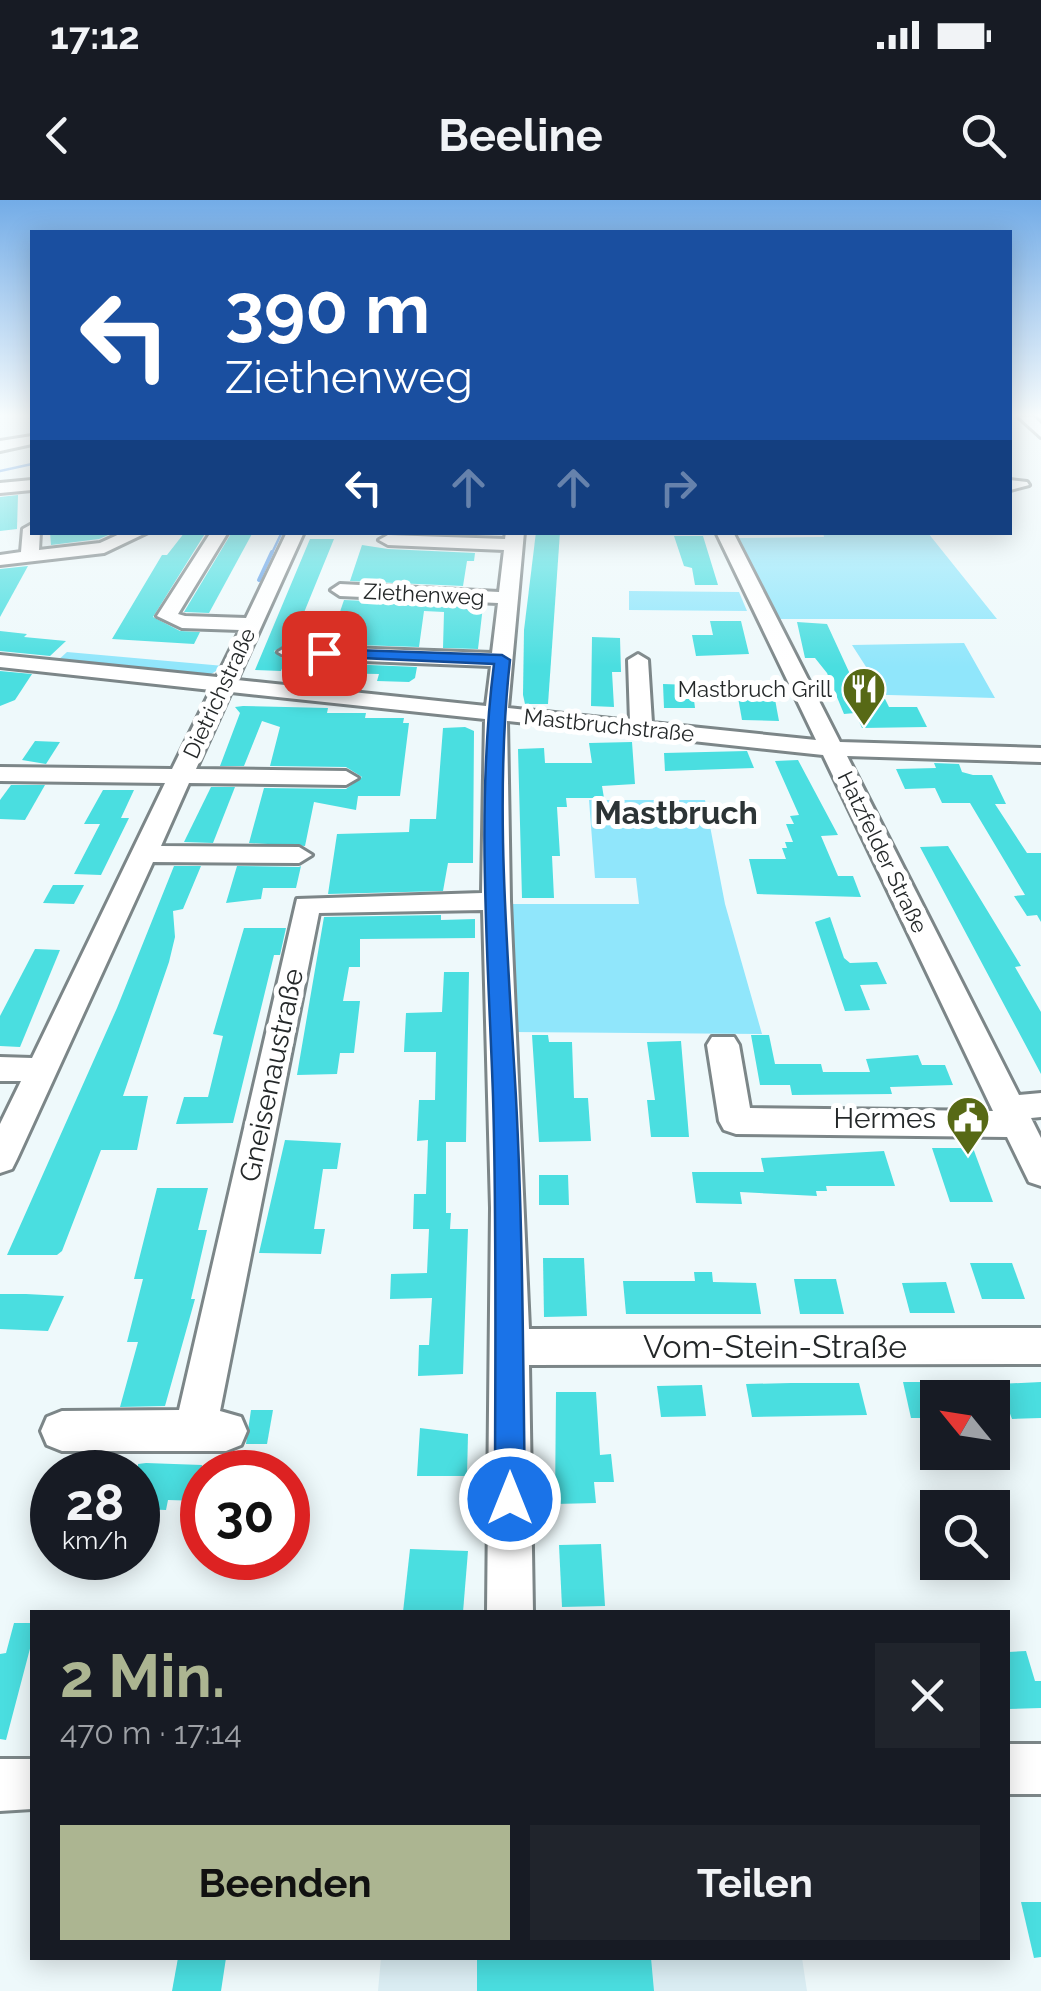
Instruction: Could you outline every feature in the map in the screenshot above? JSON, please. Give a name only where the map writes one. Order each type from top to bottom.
[{"type":"street","points":[[29,557],[31,535]]},
{"type":"street","points":[[0,560],[104,548],[133,535]]},
{"type":"street","points":[[218,535],[167,616],[182,622],[251,624]]},
{"type":"street","name":"Dietrichstraße","points":[[0,1159],[295,535]]},
{"type":"street","name":"Hatzfelder Straße","points":[[726,535],[1022,1112],[1041,1172]]},
{"type":"street","name":"Ziethenweg","points":[[388,540],[514,539],[496,714],[496,901],[509,1208],[510,1610]]},
{"type":"street","name":"Ziethenweg","points":[[340,590],[508,598]]},
{"type":"street","points":[[288,652],[502,660]]},
{"type":"street","points":[[638,660],[641,728]]},
{"type":"street","name":"Mastbruchstraße","points":[[0,661],[832,748],[1041,755]]},
{"type":"street","points":[[0,774],[346,778]]},
{"type":"street","points":[[145,854],[299,856]]},
{"type":"street","name":"Gneisenaustraße","points":[[62,1432],[211,1430],[307,905],[496,901]]},
{"type":"street","points":[[723,1045],[739,1136],[1022,1112]]},
{"type":"street","points":[[0,1068],[42,1070]]},
{"type":"street","name":"Vom-Stein-Straße","points":[[509,1347],[1041,1346]]},
{"type":"street","points":[[1010,1769],[1041,1769]]},
{"type":"street","points":[[0,1785],[30,1784]]},
{"type":"shaded area","points":[[930,535],[997,619],[777,619],[736,538]]},
{"type":"shaded area","points":[[629,591],[739,592],[747,611],[629,610]]},
{"type":"shaded area","points":[[964,643],[995,698],[854,694],[848,679],[870,673],[852,645]]},
{"type":"shaded area","points":[[67,652],[224,666],[208,676],[56,662]]},
{"type":"shaded area","points":[[589,800],[705,800],[725,904],[762,1034],[512,1032],[511,904],[639,904],[636,878],[595,878]]},
{"type":"shaded area","points":[[381,1960],[802,1960],[807,1991],[378,1991]]},
{"type":"building","points":[[0,501],[18,501],[17,529],[0,531]]},
{"type":"building","points":[[50,535],[108,535],[99,539],[51,545]]},
{"type":"building","points":[[183,535],[204,535],[153,617],[180,631],[200,632],[194,644],[112,639],[162,555],[167,555]]},
{"type":"building","points":[[230,535],[251,535],[209,613],[184,612]]},
{"type":"building","points":[[536,535],[560,535],[548,704],[525,704],[524,630]]},
{"type":"building","points":[[674,536],[703,536],[718,585],[695,585],[692,568],[684,566]]},
{"type":"building","points":[[310,539],[334,539],[292,642],[274,651],[285,661],[281,671],[255,670]]},
{"type":"building","points":[[362,545],[475,553],[474,561],[467,561],[463,586],[350,581]]},
{"type":"building","points":[[28,566],[0,617],[0,569]]},
{"type":"building","points":[[344,600],[483,606],[478,649],[443,648],[444,612],[424,611],[419,647],[329,644]]},
{"type":"building","points":[[710,621],[741,621],[749,654],[696,656],[692,635],[713,635]]},
{"type":"building","points":[[797,622],[827,624],[861,698],[885,699],[889,707],[917,707],[927,727],[862,728],[855,713],[844,714],[827,673],[815,658],[805,658]]},
{"type":"building","points":[[0,631],[66,641],[50,656],[0,651]]},
{"type":"building","points":[[592,637],[620,638],[621,672],[612,672],[614,707],[591,706]]},
{"type":"building","points":[[322,663],[417,667],[415,678],[409,682],[377,681],[379,674],[319,673]]},
{"type":"building","points":[[0,671],[32,674],[15,700],[0,706]]},
{"type":"building","points":[[663,684],[692,685],[695,708],[664,708]]},
{"type":"building","points":[[736,686],[767,687],[774,694],[779,721],[742,720]]},
{"type":"building","points":[[235,707],[328,708],[327,713],[404,718],[403,723],[409,723],[400,796],[358,796],[356,810],[314,802],[305,846],[249,843],[264,788],[346,789],[362,777],[346,767],[270,766],[280,727],[262,721],[244,766],[220,766],[240,713]]},
{"type":"building","points":[[465,727],[474,731],[473,863],[448,863],[443,891],[328,894],[337,834],[409,832],[410,819],[436,819],[443,728]]},
{"type":"building","points":[[35,741],[60,742],[46,764],[22,760]]},
{"type":"building","points":[[632,742],[635,784],[602,786],[604,798],[566,798],[567,807],[557,807],[560,856],[552,856],[554,898],[522,898],[518,749],[544,748],[545,763],[592,763],[589,743]]},
{"type":"building","points":[[747,751],[754,768],[665,771],[664,753]]},
{"type":"building","points":[[798,760],[838,835],[821,836],[838,876],[853,876],[861,897],[757,894],[749,859],[786,859],[782,848],[787,848],[785,842],[793,842],[786,824],[794,824],[790,816],[799,815],[775,761]]},
{"type":"building","points":[[934,763],[959,764],[962,772],[992,775],[1006,804],[995,804],[1027,853],[1041,853],[1041,922],[1037,915],[1027,916],[1014,896],[1025,895],[970,803],[942,803],[935,788],[905,789],[896,769],[936,768]]},
{"type":"building","points":[[11,785],[45,785],[25,820],[0,819],[0,800]]},
{"type":"building","points":[[211,787],[235,787],[213,843],[184,842]]},
{"type":"building","points":[[103,790],[134,790],[121,818],[129,818],[101,875],[74,874],[100,824],[84,824]]},
{"type":"building","points":[[948,846],[1021,966],[1015,967],[1041,1012],[1041,1074],[920,847]]},
{"type":"building","points":[[174,866],[201,866],[183,909],[173,911],[175,937],[169,962],[123,1096],[148,1096],[137,1150],[101,1150],[62,1251],[57,1255],[7,1255],[117,1008]]},
{"type":"building","points":[[237,866],[301,866],[296,888],[263,888],[261,899],[226,903]]},
{"type":"building","points":[[53,885],[84,885],[74,904],[43,903]]},
{"type":"building","points":[[441,915],[441,920],[475,919],[475,938],[360,939],[360,967],[349,967],[343,1001],[360,1001],[354,1053],[340,1053],[337,1074],[297,1075],[324,917]]},
{"type":"building","points":[[830,917],[844,958],[850,963],[877,962],[887,984],[860,985],[870,1010],[845,1011],[815,922]]},
{"type":"building","points":[[244,928],[286,928],[280,955],[274,955],[233,1123],[176,1124],[184,1097],[208,1097],[223,1036],[213,1034]]},
{"type":"building","points":[[35,949],[60,950],[20,1047],[0,1046],[0,1016]]},
{"type":"building","points":[[444,972],[469,972],[466,1142],[446,1142],[446,1213],[451,1213],[450,1229],[468,1229],[463,1374],[418,1376],[419,1345],[429,1345],[432,1298],[390,1299],[391,1274],[427,1273],[429,1229],[413,1229],[414,1194],[426,1194],[428,1140],[417,1141],[419,1100],[435,1100],[436,1052],[404,1052],[406,1013],[442,1012]]},
{"type":"building","points":[[532,1035],[548,1035],[549,1042],[572,1042],[574,1098],[588,1098],[591,1141],[539,1142]]},
{"type":"building","points":[[751,1035],[769,1035],[775,1064],[821,1064],[823,1072],[870,1072],[866,1059],[918,1055],[922,1065],[945,1065],[953,1085],[890,1087],[892,1094],[792,1095],[790,1085],[760,1085]]},
{"type":"building","points":[[681,1041],[689,1137],[651,1137],[647,1100],[655,1100],[647,1042]]},
{"type":"building","points":[[285,1140],[341,1143],[337,1169],[323,1169],[314,1229],[325,1229],[321,1254],[259,1253]]},
{"type":"building","points":[[932,1148],[973,1148],[993,1202],[950,1202]]},
{"type":"building","points":[[884,1151],[895,1186],[826,1186],[827,1191],[816,1191],[817,1196],[740,1192],[742,1204],[696,1203],[692,1172],[764,1172],[761,1158]]},
{"type":"building","points":[[539,1175],[568,1175],[569,1205],[539,1205]]},
{"type":"building","points":[[157,1188],[208,1188],[198,1230],[207,1230],[191,1299],[195,1299],[165,1406],[120,1407],[138,1342],[127,1342],[143,1279],[134,1279]]},
{"type":"building","points":[[543,1258],[584,1258],[587,1316],[544,1317]]},
{"type":"building","points":[[970,1263],[1012,1263],[1025,1299],[982,1299]]},
{"type":"building","points":[[694,1272],[712,1272],[713,1282],[756,1283],[761,1314],[626,1314],[623,1281],[695,1281]]},
{"type":"building","points":[[794,1279],[836,1279],[844,1314],[800,1314]]},
{"type":"building","points":[[946,1282],[955,1313],[910,1313],[902,1283]]},
{"type":"building","points":[[0,1294],[64,1296],[48,1331],[0,1329]]},
{"type":"building","points":[[903,1382],[920,1382],[920,1418],[911,1418]]},
{"type":"building","points":[[1041,1382],[1041,1418],[1012,1419],[1010,1383]]},
{"type":"building","points":[[859,1383],[867,1415],[752,1417],[746,1384]]},
{"type":"building","points":[[702,1385],[706,1416],[661,1417],[657,1386]]},
{"type":"building","points":[[556,1392],[596,1392],[600,1455],[611,1454],[614,1482],[594,1482],[596,1503],[555,1504]]},
{"type":"building","points":[[251,1410],[273,1410],[267,1444],[246,1444]]},
{"type":"building","points":[[420,1428],[468,1434],[467,1476],[417,1476]]},
{"type":"building","points":[[160,1464],[180,1464],[180,1500],[168,1500],[166,1510],[160,1510]]},
{"type":"building","points":[[601,1544],[605,1606],[562,1607],[559,1545]]},
{"type":"building","points":[[410,1549],[468,1551],[463,1610],[403,1610]]},
{"type":"building","points":[[14,1623],[30,1623],[30,1649],[6,1740],[0,1739],[0,1654],[6,1653]]},
{"type":"building","points":[[1026,1651],[1035,1681],[1041,1681],[1041,1708],[1010,1709],[1010,1652]]},
{"type":"building","points":[[1021,1902],[1041,1902],[1041,1957],[1034,1958]]},
{"type":"building","points":[[178,1960],[226,1960],[221,1991],[172,1991]]},
{"type":"building","points":[[477,1960],[651,1960],[654,1991],[477,1991]]},
{"type":"waterway","points":[[271,555],[281,535]]},
{"type":"waterway","points":[[259,580],[272,552]]},
{"type":"place","name":"Mastbruch Grill","points":[[864,727]]},
{"type":"place","name":"Hermes","points":[[968,1156]]},
{"type":"district","name":"Mastbruch","points":[[676,813]]},
{"type":"route","points":[[324,653],[502,660],[496,714],[499,868],[496,901],[509,1208],[510,1499]]}]
